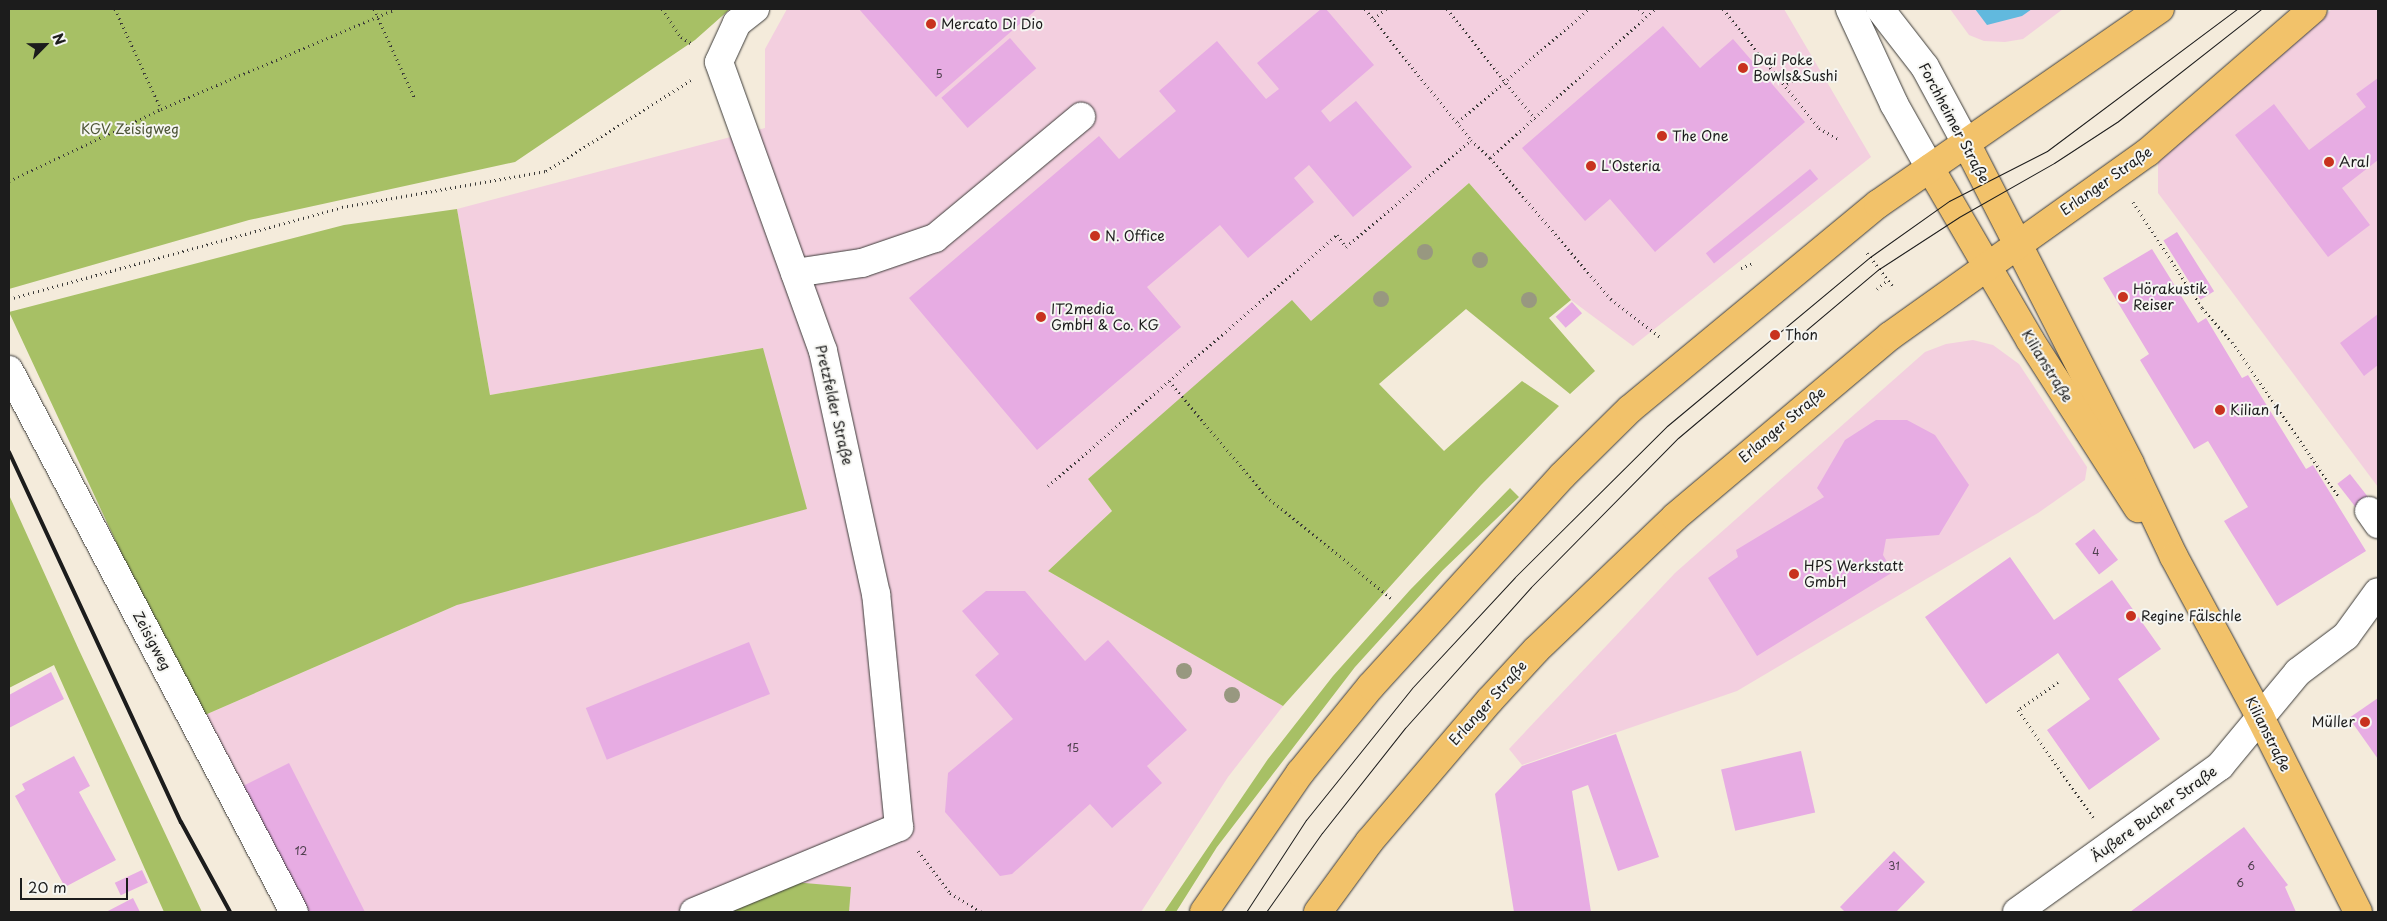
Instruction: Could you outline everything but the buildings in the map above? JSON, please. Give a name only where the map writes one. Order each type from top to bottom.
[{"type":"main road","points":[[1204,912],[1300,773],[1370,686],[1586,452],[1651,391],[1830,242],[1930,168],[2160,9]]},
{"type":"main road","name":"Erlanger Straße","points":[[1318,912],[1368,842],[1467,725],[1536,650],[1613,576],[1795,414],[1890,336],[2148,152],[2314,9]]},
{"type":"main road","name":"Forchheimer Straße","points":[[1966,143],[2017,244]]},
{"type":"main road","name":"Kilianstraße","points":[[1930,168],[2115,477],[2174,558]]},
{"type":"main road","name":"Kilianstraße","points":[[2017,244],[2130,464],[2174,558],[2260,717],[2358,912]]},
{"type":"street","points":[[719,62],[737,23],[755,9]]},
{"type":"street","points":[[1850,9],[1894,104],[1930,168]]},
{"type":"street","name":"Forchheimer Straße","points":[[1880,9],[1925,66],[1966,143]]},
{"type":"street","name":"Pretzfelder Straße","points":[[719,62],[823,352],[876,594],[899,827]]},
{"type":"street","points":[[795,273],[862,263],[935,238],[1081,117]]},
{"type":"street","name":"Zeisigweg","points":[[9,370],[294,912]]},
{"type":"street","name":"Äußere Bucher Straße","points":[[2017,912],[2220,766],[2298,672],[2346,636],[2378,592]]},
{"type":"street","points":[[694,912],[899,827]]},
{"type":"path","points":[[115,9],[161,109]]},
{"type":"path","points":[[374,9],[415,98]]},
{"type":"path","points":[[9,181],[161,109],[395,9]]},
{"type":"path","points":[[9,299],[342,207],[546,171],[719,62],[681,37],[662,9]]},
{"type":"path","points":[[1365,9],[1471,140],[1490,158],[1611,299],[1659,336]]},
{"type":"path","points":[[1374,19],[1386,9]]},
{"type":"path","points":[[1447,9],[1535,118]]},
{"type":"path","points":[[1458,122],[1589,9]]},
{"type":"path","points":[[1639,9],[1646,16]]},
{"type":"path","points":[[1490,158],[1655,9]]},
{"type":"path","points":[[1723,9],[1787,84],[1819,128],[1840,140]]},
{"type":"path","points":[[1787,84],[1803,73]]},
{"type":"path","points":[[1048,486],[1337,236],[1346,247],[1471,140]]},
{"type":"path","points":[[2130,198],[2202,308],[2232,342],[2364,514]]},
{"type":"path","points":[[1865,251],[1892,286]]},
{"type":"path","points":[[1877,289],[1888,280]]},
{"type":"path","points":[[1169,381],[1266,496],[1391,598]]},
{"type":"path","points":[[2058,682],[2018,710],[2112,843]]},
{"type":"path","points":[[899,827],[950,893],[982,912]]},
{"type":"shaded area","points":[[787,9],[1784,9],[1871,157],[1633,346],[1571,300],[1469,183],[1311,321],[1293,301],[1088,479],[1112,511],[1048,571],[1283,706],[1228,777],[1141,912],[849,912],[850,887],[720,912],[300,912],[198,718],[457,605],[762,348],[490,395],[457,209],[765,128],[765,49]]},
{"type":"shaded area","points":[[1950,9],[2063,9],[2023,39],[2005,42],[1984,41],[1969,35]]},
{"type":"shaded area","points":[[2332,9],[2378,9],[2378,487],[2158,193],[2158,161]]},
{"type":"shaded area","points":[[1973,340],[1993,345],[2019,364],[2087,467],[2085,480],[2038,513],[1737,691],[1522,765],[1509,749],[1675,573],[1925,352],[1946,344]]},
{"type":"green space","name":"KGV Zeisigweg","points":[[9,9],[730,9],[695,40],[515,162],[249,220],[9,289]]},
{"type":"green space","points":[[1469,183],[1571,300],[1549,318],[1595,371],[1570,394],[1466,309],[1379,384],[1444,451],[1522,381],[1559,406],[1481,485],[1283,706],[1048,571],[1112,511],[1088,479],[1292,300],[1311,321]]},
{"type":"green space","points":[[457,209],[490,395],[763,348],[807,509],[457,605],[198,718],[9,312],[344,225]]},
{"type":"green space","points":[[1510,488],[1519,497],[1443,570],[1355,667],[1217,847],[1176,912],[1164,912],[1268,759],[1333,676],[1410,590]]},
{"type":"green space","points":[[9,495],[79,650],[202,912],[164,912],[54,665],[9,688]]},
{"type":"green space","points":[[793,882],[851,887],[849,912],[720,912]]},
{"type":"water","points":[[1975,9],[2032,9],[2022,16],[1987,25]]},
{"type":"tram line","points":[[1246,912],[1306,820],[1412,688],[1515,577],[1667,426],[1870,257],[1949,201],[2047,151],[2237,9]]},
{"type":"tram line","points":[[1266,912],[1322,833],[1405,728],[1531,587],[1678,438],[1879,269],[1959,217],[2054,163],[2117,122],[2261,9]]},
{"type":"railway","points":[[9,452],[181,822],[230,912]]},
{"type":"place","name":"Mercato Di Dio","points":[[931,24]]},
{"type":"place","name":"Dai Poke Bowls&Sushi","points":[[1743,68]]},
{"type":"place","name":"The One","points":[[1662,136]]},
{"type":"place","name":"Aral","points":[[2329,162]]},
{"type":"place","name":"L'Osteria","points":[[1591,166]]},
{"type":"place","name":"N. Office","points":[[1095,236]]},
{"type":"place","name":"Hörakustik Reiser","points":[[2123,297]]},
{"type":"place","name":"IT2media GmbH & Co. KG","points":[[1041,317]]},
{"type":"place","name":"Thon","points":[[1775,335]]},
{"type":"place","name":"Kilian 1","points":[[2220,410]]},
{"type":"place","name":"HPS Werkstatt GmbH","points":[[1794,574]]},
{"type":"place","name":"Regine Fälschle","points":[[2131,616]]},
{"type":"place","name":"Müller","points":[[2365,722]]}]
